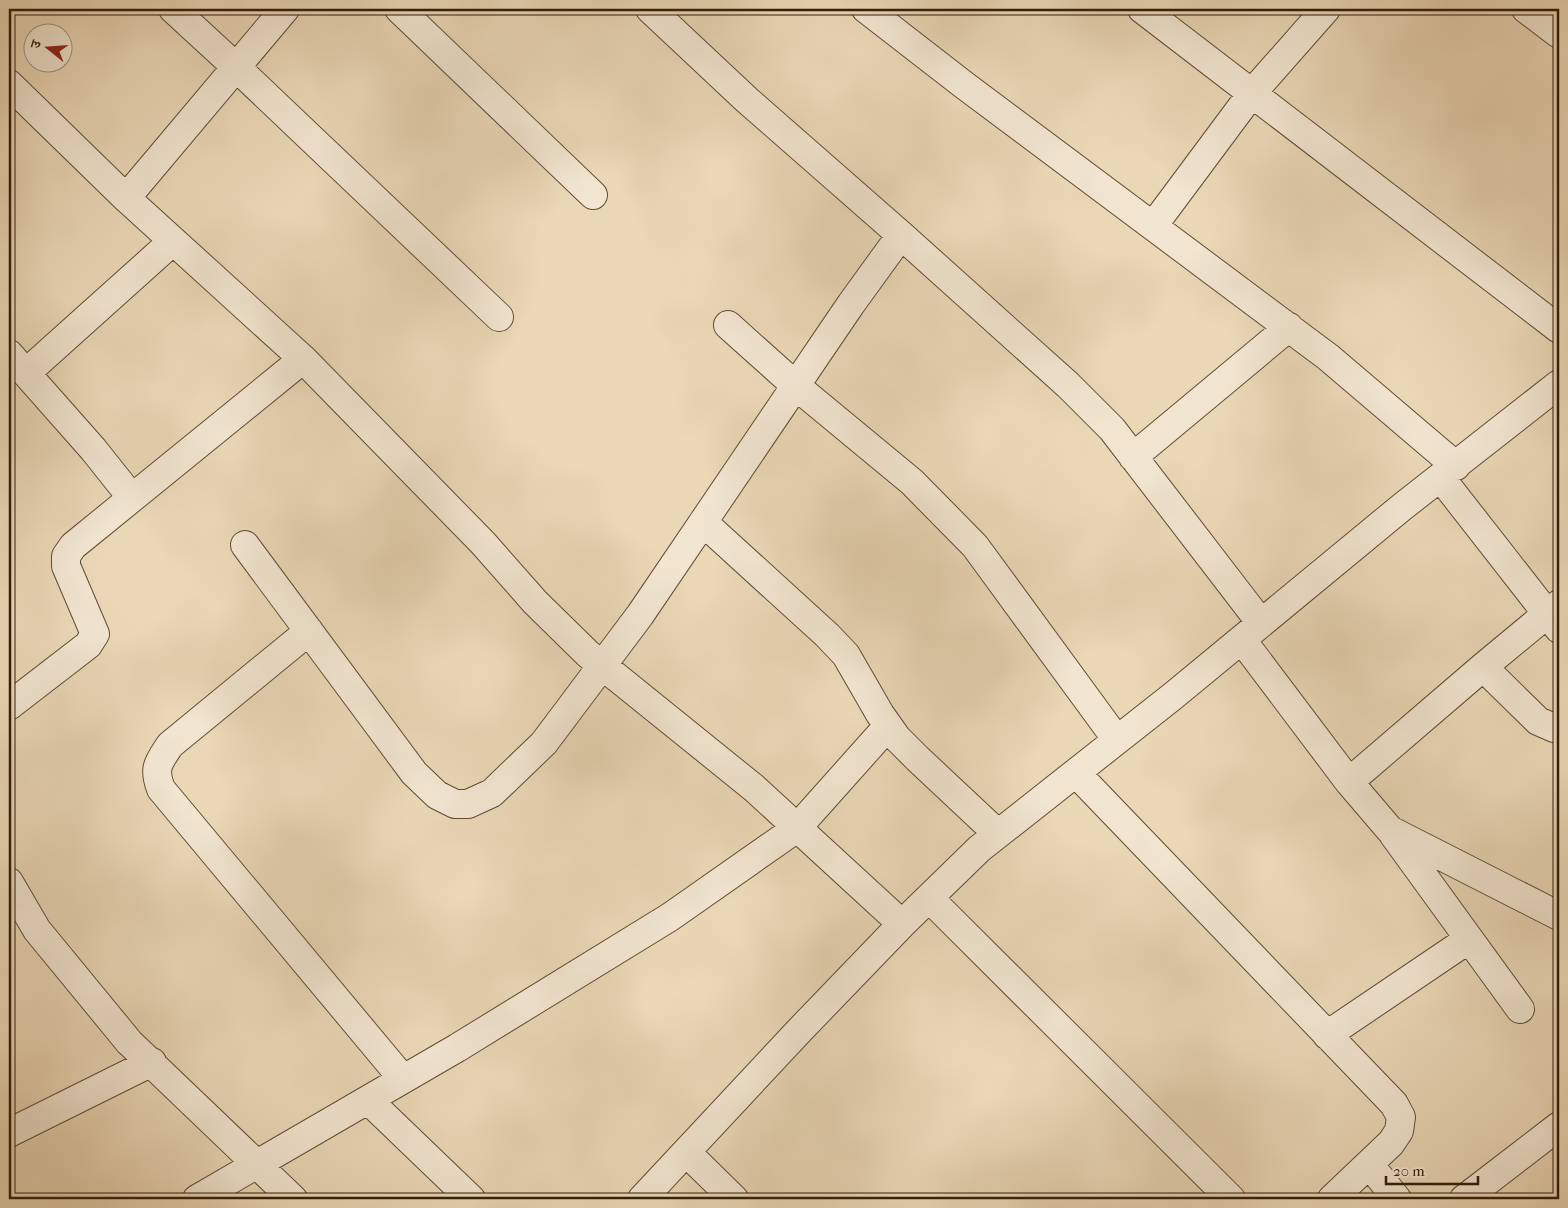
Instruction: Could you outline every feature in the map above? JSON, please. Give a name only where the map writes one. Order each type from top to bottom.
[{"type":"street","points":[[173,9],[499,317]]},
{"type":"street","points":[[126,198],[285,9]]},
{"type":"street","points":[[399,9],[593,195]]},
{"type":"street","points":[[650,9],[747,100],[1068,385],[1112,430],[1133,457],[1252,632],[1349,782],[1390,830],[1520,1009]]},
{"type":"street","points":[[866,9],[964,85],[1328,357],[1448,472],[1520,578],[1555,616],[1483,667],[1349,782]]},
{"type":"street","points":[[1142,9],[1559,329]]},
{"type":"street","points":[[1153,226],[1252,93],[1326,9]]},
{"type":"street","points":[[1526,9],[1559,34]]},
{"type":"street","points":[[9,84],[126,198],[303,359],[482,543],[535,602],[588,654],[754,788],[902,924]]},
{"type":"street","points":[[245,545],[414,773],[438,795],[455,804],[468,804],[492,793],[544,743],[640,615],[851,304],[901,235]]},
{"type":"street","points":[[132,498],[94,449],[17,364],[173,241]]},
{"type":"street","points":[[728,325],[796,386],[912,482],[975,546],[1117,740]]},
{"type":"street","points":[[1133,457],[1289,328]]},
{"type":"street","points":[[9,706],[88,646],[95,634],[66,566],[66,556],[73,546],[303,359]]},
{"type":"street","points":[[642,1199],[902,924],[979,849],[1252,632],[1402,507],[1559,384]]},
{"type":"street","points":[[703,522],[840,648],[846,655],[880,714],[897,738],[998,834]]},
{"type":"street","points":[[309,631],[170,745],[159,762],[156,777],[161,790],[403,1079]]},
{"type":"street","points":[[1483,667],[1538,721],[1559,729]]},
{"type":"street","points":[[197,1199],[457,1048],[670,917],[796,828],[888,726]]},
{"type":"street","points":[[1076,773],[1394,1104],[1401,1117],[1398,1132],[1391,1142],[1332,1199]]},
{"type":"street","points":[[1390,830],[1559,916]]},
{"type":"street","points":[[9,882],[37,930],[129,1042],[293,1199]]},
{"type":"street","points":[[929,898],[1231,1199]]},
{"type":"street","points":[[1327,1035],[1469,939]]},
{"type":"street","points":[[9,1133],[152,1062]]},
{"type":"street","points":[[368,1100],[471,1199]]},
{"type":"street","points":[[1464,1199],[1559,1126]]},
{"type":"street","points":[[686,1152],[734,1199]]},
{"type":"street","points":[[1369,1164],[1398,1199]]}]
